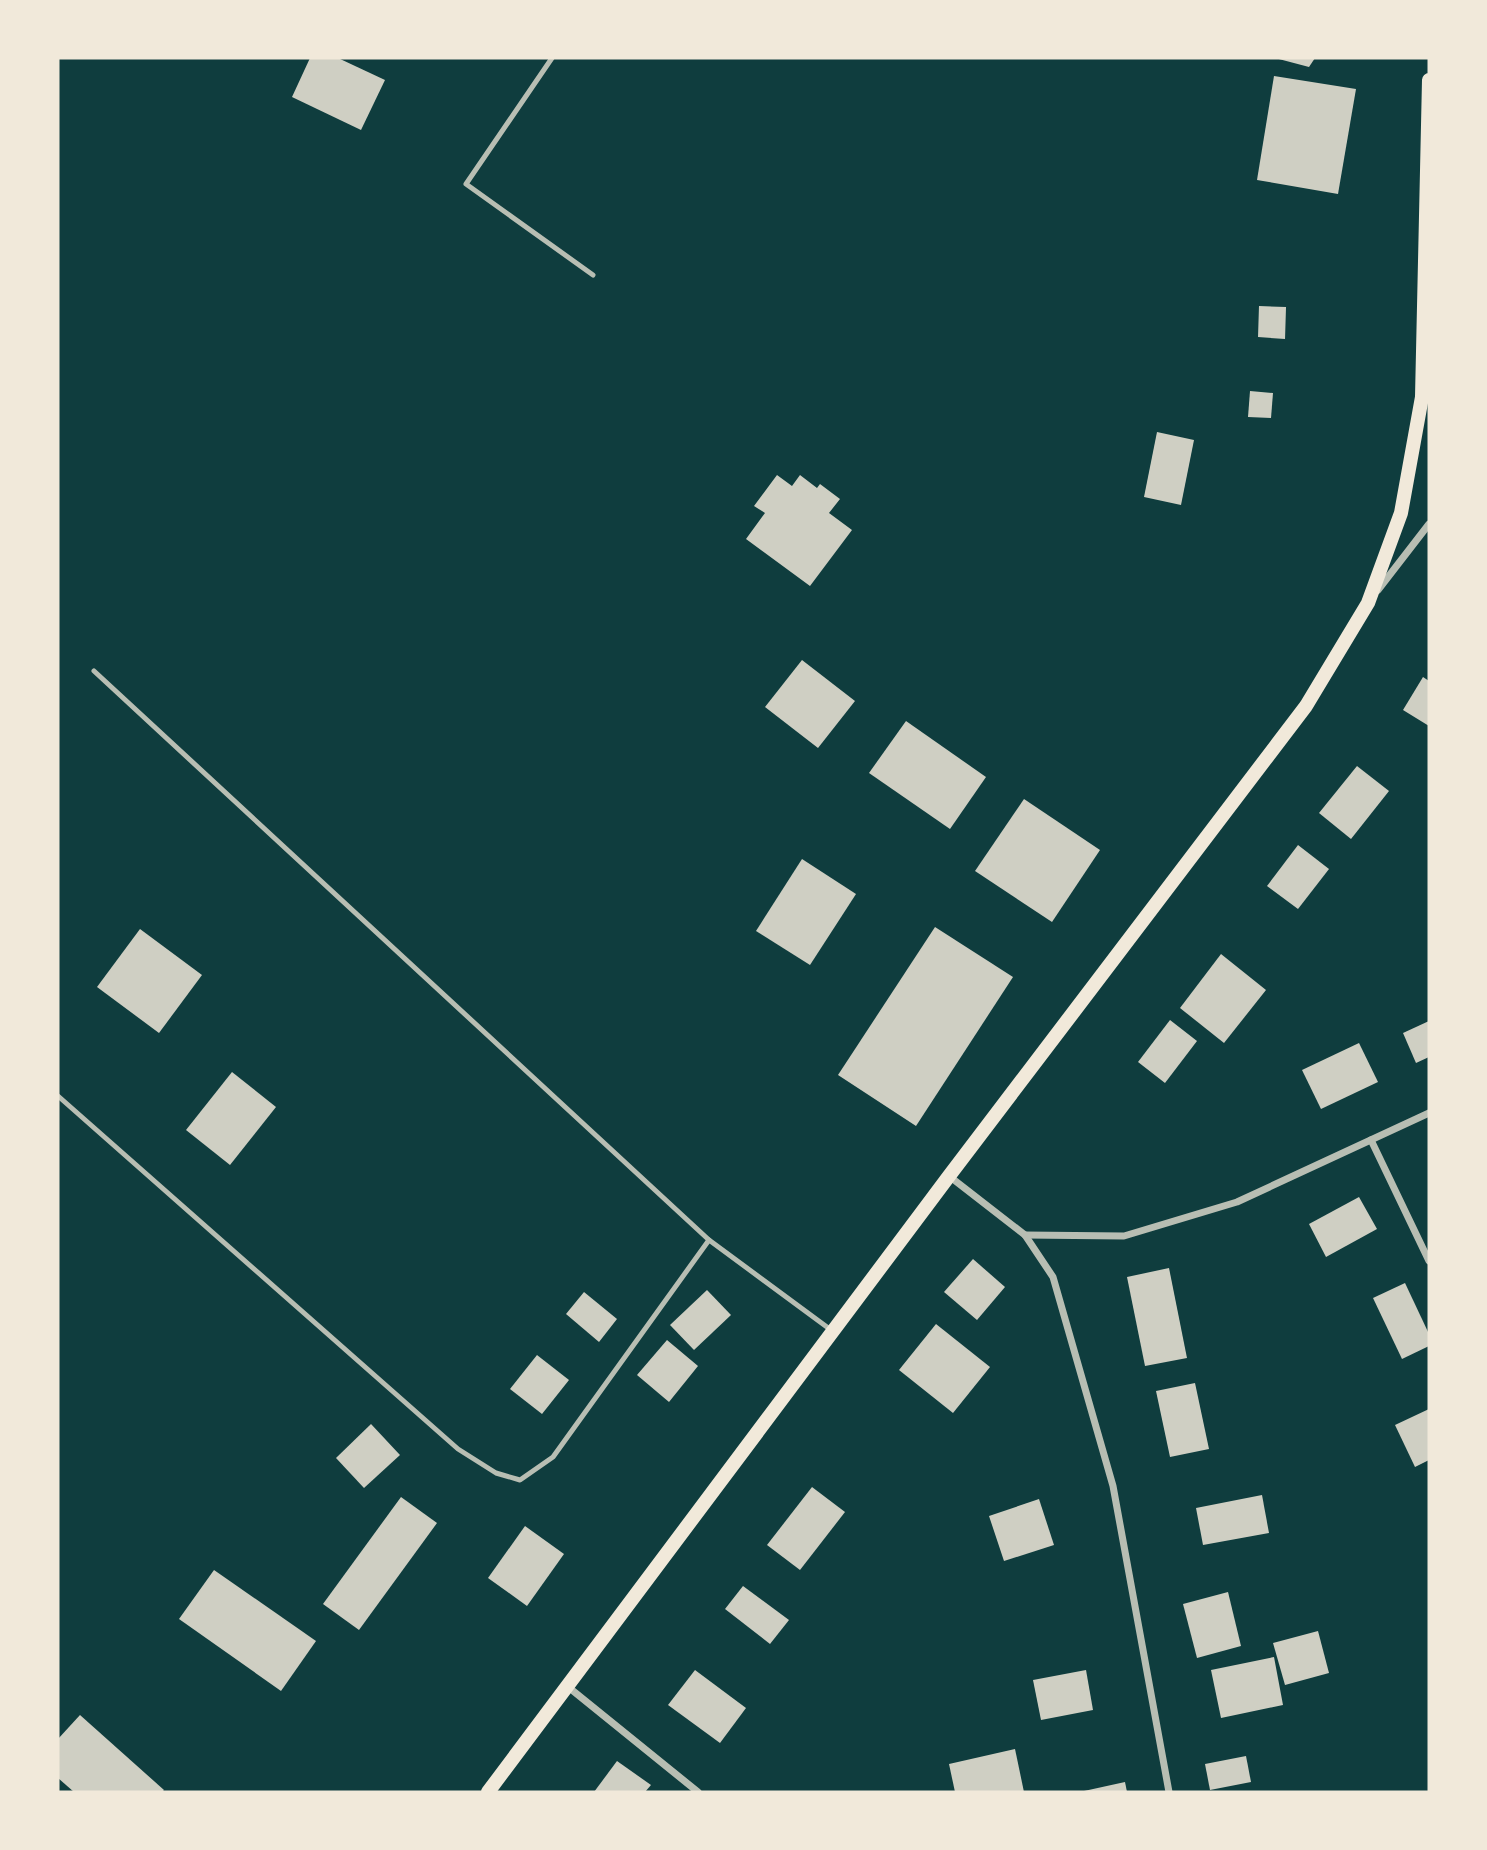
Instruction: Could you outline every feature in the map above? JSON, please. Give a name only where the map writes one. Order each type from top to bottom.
[{"type":"main road","points":[[488,1792],[949,1176],[1306,706],[1368,603],[1401,513],[1422,397],[1429,80]]},
{"type":"street","points":[[1422,397],[1429,414]]},
{"type":"street","points":[[1368,603],[1429,524]]},
{"type":"street","points":[[1025,1235],[1124,1236],[1237,1202],[1429,1113]]},
{"type":"street","points":[[1371,1140],[1429,1261]]},
{"type":"street","points":[[949,1176],[1025,1235],[1053,1276],[1113,1486],[1169,1792]]},
{"type":"street","points":[[567,1685],[698,1792]]},
{"type":"lane","points":[[552,58],[466,184],[593,275]]},
{"type":"lane","points":[[94,671],[709,1240],[833,1332]]},
{"type":"lane","points":[[58,1096],[458,1449],[496,1473],[520,1480],[553,1457],[709,1240]]},
{"type":"building","points":[[310,58],[338,58],[385,80],[361,130],[292,97]]},
{"type":"building","points":[[1275,58],[1315,58],[1309,67]]},
{"type":"building","points":[[1274,76],[1356,89],[1338,194],[1257,180]]},
{"type":"building","points":[[1259,306],[1286,307],[1285,339],[1258,337]]},
{"type":"building","points":[[1250,391],[1273,393],[1271,418],[1248,417]]},
{"type":"building","points":[[1157,432],[1194,440],[1181,505],[1144,497]]},
{"type":"building","points":[[777,475],[792,486],[800,475],[817,488],[820,484],[840,499],[829,513],[852,530],[810,586],[746,539],[765,513],[754,506]]},
{"type":"building","points":[[802,660],[855,701],[818,748],[765,707]]},
{"type":"building","points":[[1423,677],[1429,681],[1429,726],[1403,710]]},
{"type":"building","points":[[906,721],[986,777],[950,829],[869,773]]},
{"type":"building","points":[[1357,766],[1389,791],[1351,839],[1319,813]]},
{"type":"building","points":[[1024,799],[1100,850],[1052,922],[975,871]]},
{"type":"building","points":[[1298,845],[1329,869],[1298,909],[1267,886]]},
{"type":"building","points":[[802,859],[856,894],[810,965],[756,931]]},
{"type":"building","points":[[935,927],[1013,977],[916,1126],[838,1075]]},
{"type":"building","points":[[140,929],[202,975],[159,1033],[97,987]]},
{"type":"building","points":[[1221,954],[1266,990],[1224,1043],[1180,1008]]},
{"type":"building","points":[[1170,1020],[1197,1041],[1165,1083],[1138,1062]]},
{"type":"building","points":[[1429,1021],[1429,1057],[1416,1063],[1403,1033]]},
{"type":"building","points":[[1359,1043],[1378,1082],[1321,1109],[1302,1070]]},
{"type":"building","points":[[232,1072],[276,1107],[230,1165],[186,1130]]},
{"type":"building","points":[[1359,1197],[1377,1229],[1326,1257],[1309,1224]]},
{"type":"building","points":[[973,1259],[1005,1287],[977,1320],[944,1292]]},
{"type":"building","points":[[1169,1268],[1187,1358],[1145,1366],[1127,1277]]},
{"type":"building","points":[[1405,1283],[1429,1334],[1429,1346],[1402,1359],[1373,1298]]},
{"type":"building","points":[[707,1290],[731,1315],[694,1350],[670,1325]]},
{"type":"building","points":[[584,1292],[617,1319],[599,1342],[566,1314]]},
{"type":"building","points":[[936,1324],[990,1367],[953,1413],[899,1370]]},
{"type":"building","points":[[667,1340],[698,1366],[669,1402],[637,1375]]},
{"type":"building","points":[[537,1355],[569,1380],[542,1414],[510,1389]]},
{"type":"building","points":[[1195,1383],[1209,1449],[1170,1457],[1156,1391]]},
{"type":"building","points":[[1429,1409],[1429,1460],[1415,1467],[1395,1425]]},
{"type":"building","points":[[371,1424],[400,1455],[364,1488],[336,1458]]},
{"type":"building","points":[[812,1487],[845,1512],[800,1570],[767,1545]]},
{"type":"building","points":[[1262,1495],[1269,1533],[1203,1545],[1196,1508]]},
{"type":"building","points":[[401,1497],[437,1523],[359,1630],[323,1604]]},
{"type":"building","points":[[1039,1499],[1054,1545],[1004,1561],[989,1516]]},
{"type":"building","points":[[525,1526],[564,1554],[527,1606],[488,1578]]},
{"type":"building","points":[[214,1570],[316,1641],[281,1691],[179,1619]]},
{"type":"building","points":[[743,1586],[789,1620],[770,1644],[725,1609]]},
{"type":"building","points":[[1228,1592],[1241,1646],[1197,1658],[1183,1604]]},
{"type":"building","points":[[1318,1631],[1329,1673],[1285,1685],[1273,1643]]},
{"type":"building","points":[[1274,1657],[1283,1705],[1221,1718],[1211,1670]]},
{"type":"building","points":[[695,1670],[746,1708],[720,1743],[668,1705]]},
{"type":"building","points":[[1086,1670],[1093,1710],[1041,1720],[1033,1680]]},
{"type":"building","points":[[80,1715],[164,1790],[74,1792],[58,1778],[58,1739]]},
{"type":"building","points":[[1015,1749],[1024,1792],[955,1792],[949,1764]]},
{"type":"building","points":[[1246,1756],[1251,1782],[1210,1790],[1205,1764]]},
{"type":"building","points":[[617,1761],[651,1785],[645,1792],[594,1792]]},
{"type":"building","points":[[1125,1782],[1127,1792],[1084,1792],[1084,1791]]}]
